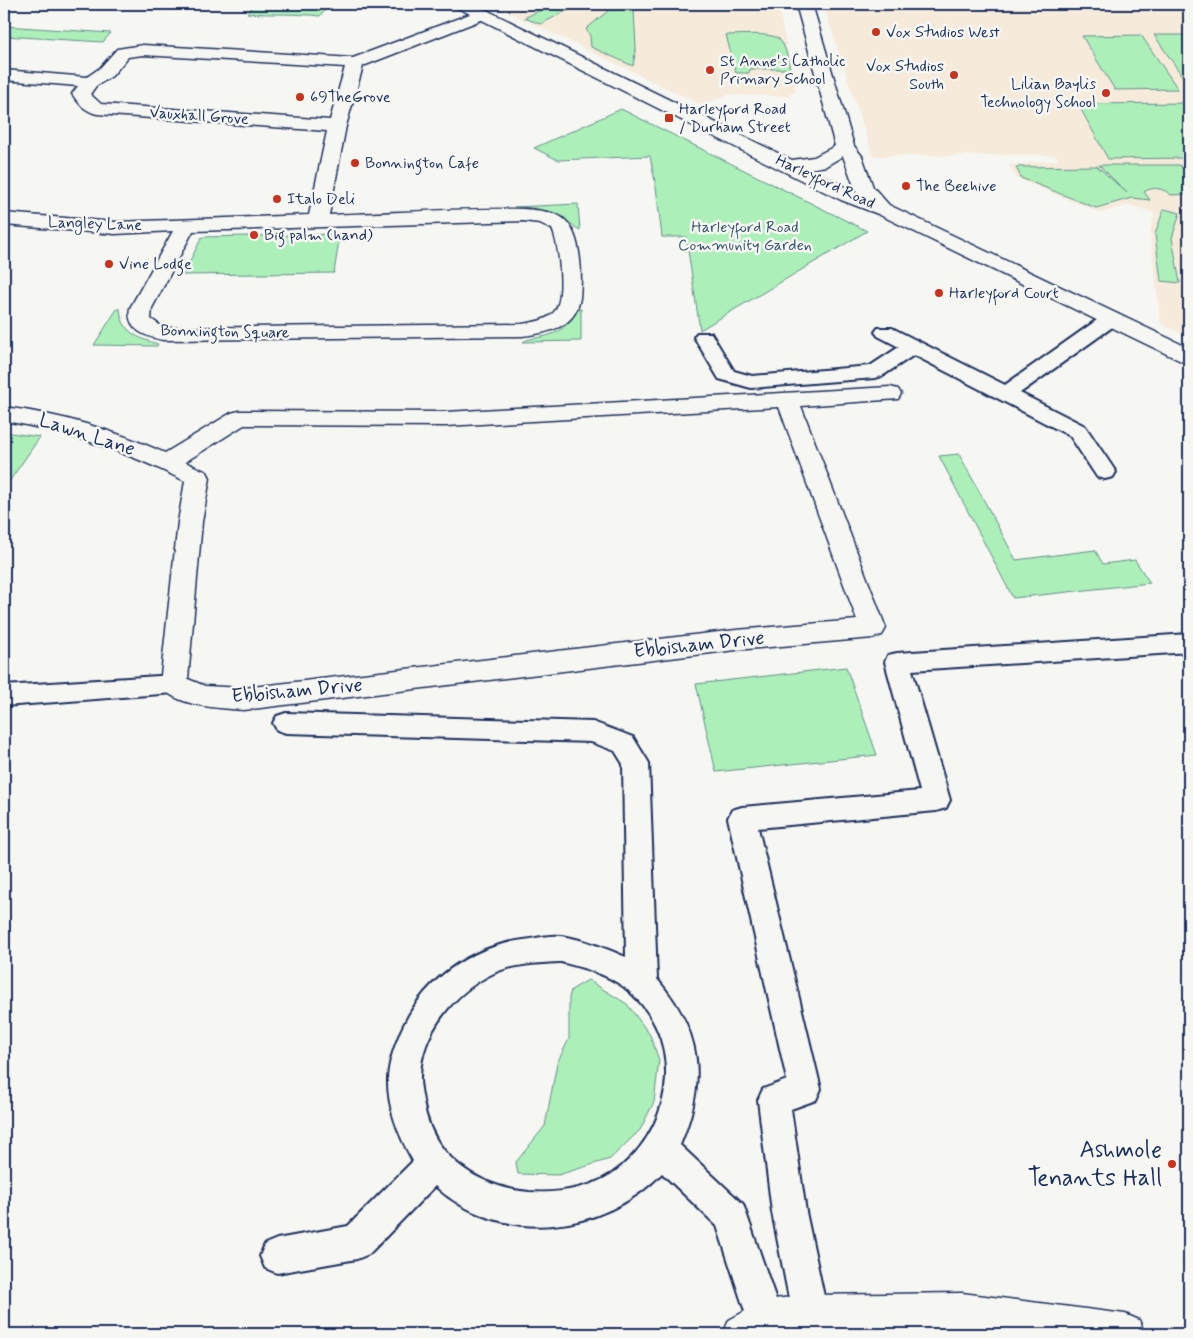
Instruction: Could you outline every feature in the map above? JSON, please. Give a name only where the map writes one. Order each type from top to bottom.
[{"type":"main road","name":"Harleyford Road","points":[[462,4],[848,196],[882,209],[1189,356]]},
{"type":"main road","points":[[804,4],[845,148],[853,156],[864,189],[882,209]]},
{"type":"main road","points":[[4,75],[90,82],[106,72],[123,53],[143,50],[354,64],[483,14]]},
{"type":"main road","points":[[318,220],[337,126],[354,64]]},
{"type":"main road","name":"Vauxhall Grove","points":[[90,82],[81,94],[87,103],[97,109],[337,126]]},
{"type":"main road","points":[[791,166],[819,162],[845,148]]},
{"type":"main road","name":"Bonnington Square","points":[[523,215],[547,219],[558,224],[565,232],[570,301],[559,319],[543,327],[522,330],[163,334],[150,330],[141,324],[139,317],[141,308],[186,224],[318,220],[523,215]]},
{"type":"main road","name":"Langley Lane","points":[[4,219],[115,228],[186,224]]},
{"type":"main road","points":[[168,462],[239,418],[446,419],[671,404],[788,401],[890,394]]},
{"type":"main road","name":"Ebbisham Drive","points":[[174,684],[202,696],[244,699],[709,643],[872,628],[788,401]]},
{"type":"main road","name":"Lawn Lane","points":[[4,414],[38,418],[70,426],[168,462]]},
{"type":"main road","points":[[168,462],[198,478],[190,522],[174,684]]},
{"type":"main road","points":[[754,1327],[962,1312],[1066,1330],[1125,1334]]},
{"type":"lane","points":[[1006,394],[1111,319]]},
{"type":"lane","points":[[885,332],[1078,431],[1105,472]]},
{"type":"lane","points":[[704,338],[726,375],[751,382],[875,372],[914,346]]},
{"type":"lane","points":[[812,1324],[789,1212],[774,1100],[805,1089],[742,818],[936,800],[897,662],[1189,643]]},
{"type":"lane","points":[[4,696],[174,684]]},
{"type":"lane","points":[[286,723],[593,732],[624,744],[636,763],[642,984]]},
{"type":"lane","points":[[561,949],[604,960],[642,984],[669,1018],[683,1060],[680,1106],[661,1148],[632,1180],[594,1201],[550,1211],[506,1207],[466,1190],[434,1163],[410,1123],[404,1078],[414,1034],[439,996],[474,968],[516,952],[561,949]]},
{"type":"lane","points":[[661,1148],[717,1200],[731,1216],[754,1327]]},
{"type":"lane","points":[[277,1256],[357,1242],[434,1163]]},
{"type":"shaded area","name":"St Anne's Catholic Primary School","points":[[511,4],[770,4],[771,8],[779,10],[796,92],[789,93],[790,96],[727,95],[702,105],[500,8]]},
{"type":"shaded area","points":[[823,4],[1189,4],[1189,337],[1161,324],[1150,232],[1155,213],[1129,205],[1101,213],[1016,178],[1009,165],[1059,160],[1056,155],[873,156]]},
{"type":"green space","points":[[262,4],[331,4],[320,16],[247,13],[252,7]]},
{"type":"green space","points":[[553,4],[570,9],[541,24],[524,18]]},
{"type":"green space","points":[[609,10],[634,10],[636,48],[633,66],[591,47],[590,36],[586,29]]},
{"type":"green space","points":[[4,26],[111,33],[103,42],[4,36]]},
{"type":"green space","points":[[726,35],[769,35],[779,39],[785,49],[790,69],[750,69],[749,73],[736,73]]},
{"type":"green space","points":[[1141,35],[1178,89],[1115,90],[1082,36]]},
{"type":"green space","points":[[1154,35],[1189,35],[1189,86]]},
{"type":"green space","points":[[1189,103],[1189,158],[1108,159],[1078,104]]},
{"type":"green space","name":"Harleyford Road Community Garden","points":[[621,109],[867,231],[700,330],[686,237],[662,237],[650,156],[558,160],[534,148]]},
{"type":"green space","points":[[1099,165],[1180,165],[1189,179],[1189,194],[1171,195],[1161,189],[1154,188],[1144,192],[1150,200],[1132,198],[1096,208],[1021,178],[1016,167],[1097,166],[1127,193]]},
{"type":"green space","points":[[578,204],[580,230],[561,217],[548,212],[514,207]]},
{"type":"green space","points":[[1164,209],[1180,213],[1172,238],[1180,283],[1161,281],[1155,234]]},
{"type":"green space","points":[[340,234],[334,273],[183,275],[202,237]]},
{"type":"green space","points":[[117,309],[120,309],[121,317],[127,329],[143,339],[158,344],[157,346],[94,345]]},
{"type":"green space","points":[[578,309],[581,309],[581,341],[523,342],[559,331],[568,324]]},
{"type":"green space","points":[[4,432],[40,437],[4,489]]},
{"type":"green space","points":[[959,454],[1016,560],[1095,550],[1103,564],[1135,560],[1150,583],[1013,598],[939,456]]},
{"type":"green space","points":[[846,667],[877,755],[716,772],[696,684]]},
{"type":"green space","points":[[588,980],[627,1004],[650,1035],[659,1060],[654,1102],[640,1130],[610,1159],[558,1175],[518,1174],[516,1162],[545,1126],[557,1063],[569,1039],[569,998],[571,990]]},
{"type":"place","name":"Vox Studios West","points":[[876,32]]},
{"type":"place","name":"St Anne's Catholic Primary School","points":[[710,70]]},
{"type":"place","name":"Vox Studios South","points":[[954,75]]},
{"type":"place","name":"Lilian Baylis Technology School","points":[[1106,93]]},
{"type":"place","name":"69TheGrove","points":[[300,97]]},
{"type":"place","name":"Harleyford Road / Durham Street","points":[[669,118]]},
{"type":"place","name":"Bonnington Cafe","points":[[355,163]]},
{"type":"place","name":"The Beehive","points":[[906,186]]},
{"type":"place","name":"Italo Deli","points":[[277,199]]},
{"type":"place","name":"Big palm (hand)","points":[[254,235]]},
{"type":"place","name":"Vine Lodge","points":[[109,264]]},
{"type":"place","name":"Harleyford Court","points":[[939,293]]},
{"type":"place","name":"Ashmole Tenants Hall","points":[[1172,1164]]}]
